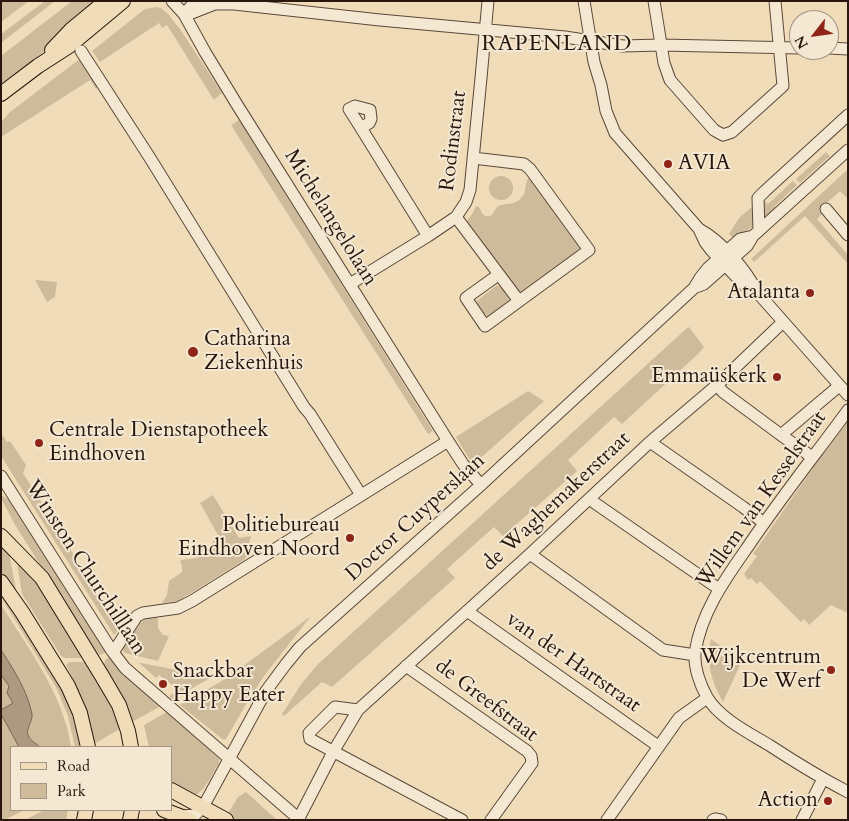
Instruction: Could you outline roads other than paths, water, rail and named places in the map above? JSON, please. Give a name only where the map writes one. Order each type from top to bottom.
[{"type":"main road","points":[[38,66],[71,30],[106,1]]},
{"type":"main road","points":[[1,100],[5,91],[69,46],[123,1]]},
{"type":"main road","name":"Winston Churchilllaan","points":[[1,536],[42,578],[118,705],[128,731],[131,746]]},
{"type":"main road","points":[[1,582],[68,686],[80,713],[88,746]]},
{"type":"main road","points":[[172,791],[204,814],[226,820]]},
{"type":"main road","points":[[167,811],[185,818]]},
{"type":"street","name":"Michelangelolaan","points":[[172,1],[184,14],[236,103],[448,441],[463,464],[481,485]]},
{"type":"street","name":"Michelangelolaan","points":[[183,1],[184,14]]},
{"type":"street","points":[[184,14],[190,6],[200,1]]},
{"type":"street","name":"Rodinstraat","points":[[350,284],[456,217],[466,202],[470,190],[488,1]]},
{"type":"street","points":[[584,1],[594,62],[606,112],[614,133],[699,229],[705,242],[726,259],[745,286],[757,292],[848,395]]},
{"type":"street","points":[[654,1],[664,63],[670,80],[714,130],[722,135],[732,132],[783,86],[774,1]]},
{"type":"street","points":[[184,14],[192,14],[215,4],[230,2],[566,37],[623,46],[789,48]]},
{"type":"street","points":[[81,51],[361,495]]},
{"type":"street","points":[[756,233],[758,198],[848,115]]},
{"type":"street","points":[[361,128],[428,236]]},
{"type":"street","name":"Doctor Cuyperslaan","points":[[204,814],[229,758],[266,691],[300,647],[481,485],[694,288],[708,268],[747,246],[756,233],[848,150]]},
{"type":"street","points":[[473,158],[524,164],[530,169],[589,250],[485,326],[466,298],[498,275]]},
{"type":"street","points":[[826,208],[848,235]]},
{"type":"street","points":[[456,217],[519,301]]},
{"type":"street","name":"de Waghemakerstraat","points":[[299,819],[333,752],[358,710],[650,442],[717,385],[783,322]]},
{"type":"street","points":[[717,385],[812,457]]},
{"type":"street","points":[[781,435],[839,386]]},
{"type":"street","name":"Willem van Kesselstraat","points":[[707,698],[700,682],[695,655],[700,629],[719,589],[764,523],[848,410]]},
{"type":"street","points":[[112,652],[137,616],[143,613],[178,608],[192,601],[448,441]]},
{"type":"street","points":[[650,442],[764,523]]},
{"type":"street","name":"Winston Churchilllaan","points":[[1,476],[124,668],[299,819]]},
{"type":"street","points":[[589,498],[719,589]]},
{"type":"street","points":[[530,554],[662,650],[695,655]]},
{"type":"street","name":"van der Hartstraat","points":[[467,611],[658,746]]},
{"type":"street","name":"de Greefstraat","points":[[406,666],[531,756],[532,763],[491,820]]},
{"type":"street","points":[[607,820],[679,718],[707,698],[731,722],[848,792]]},
{"type":"street","points":[[358,710],[335,707],[309,733],[310,739],[462,820]]},
{"type":"street","points":[[802,820],[823,778]]},
{"type":"street","points":[[185,818],[204,814]]},
{"type":"street","points":[[713,820],[721,820]]},
{"type":"place","name":"AVIA","points":[[668,164]]},
{"type":"place","name":"Atalanta","points":[[810,293]]},
{"type":"place","name":"Catharina Ziekenhuis","points":[[193,352]]},
{"type":"place","name":"Emmaüskerk","points":[[777,377]]},
{"type":"place","name":"Centrale Dienstapotheek Eindhoven","points":[[39,443]]},
{"type":"place","name":"Politiebureau Eindhoven Noord","points":[[350,538]]},
{"type":"place","name":"Wijkcentrum De Werf","points":[[831,670]]},
{"type":"place","name":"Snackbar Happy Eater","points":[[163,684]]},
{"type":"place","name":"Action","points":[[828,801]]},
{"type":"district","name":"RAPENLAND","points":[[557,45]]}]
